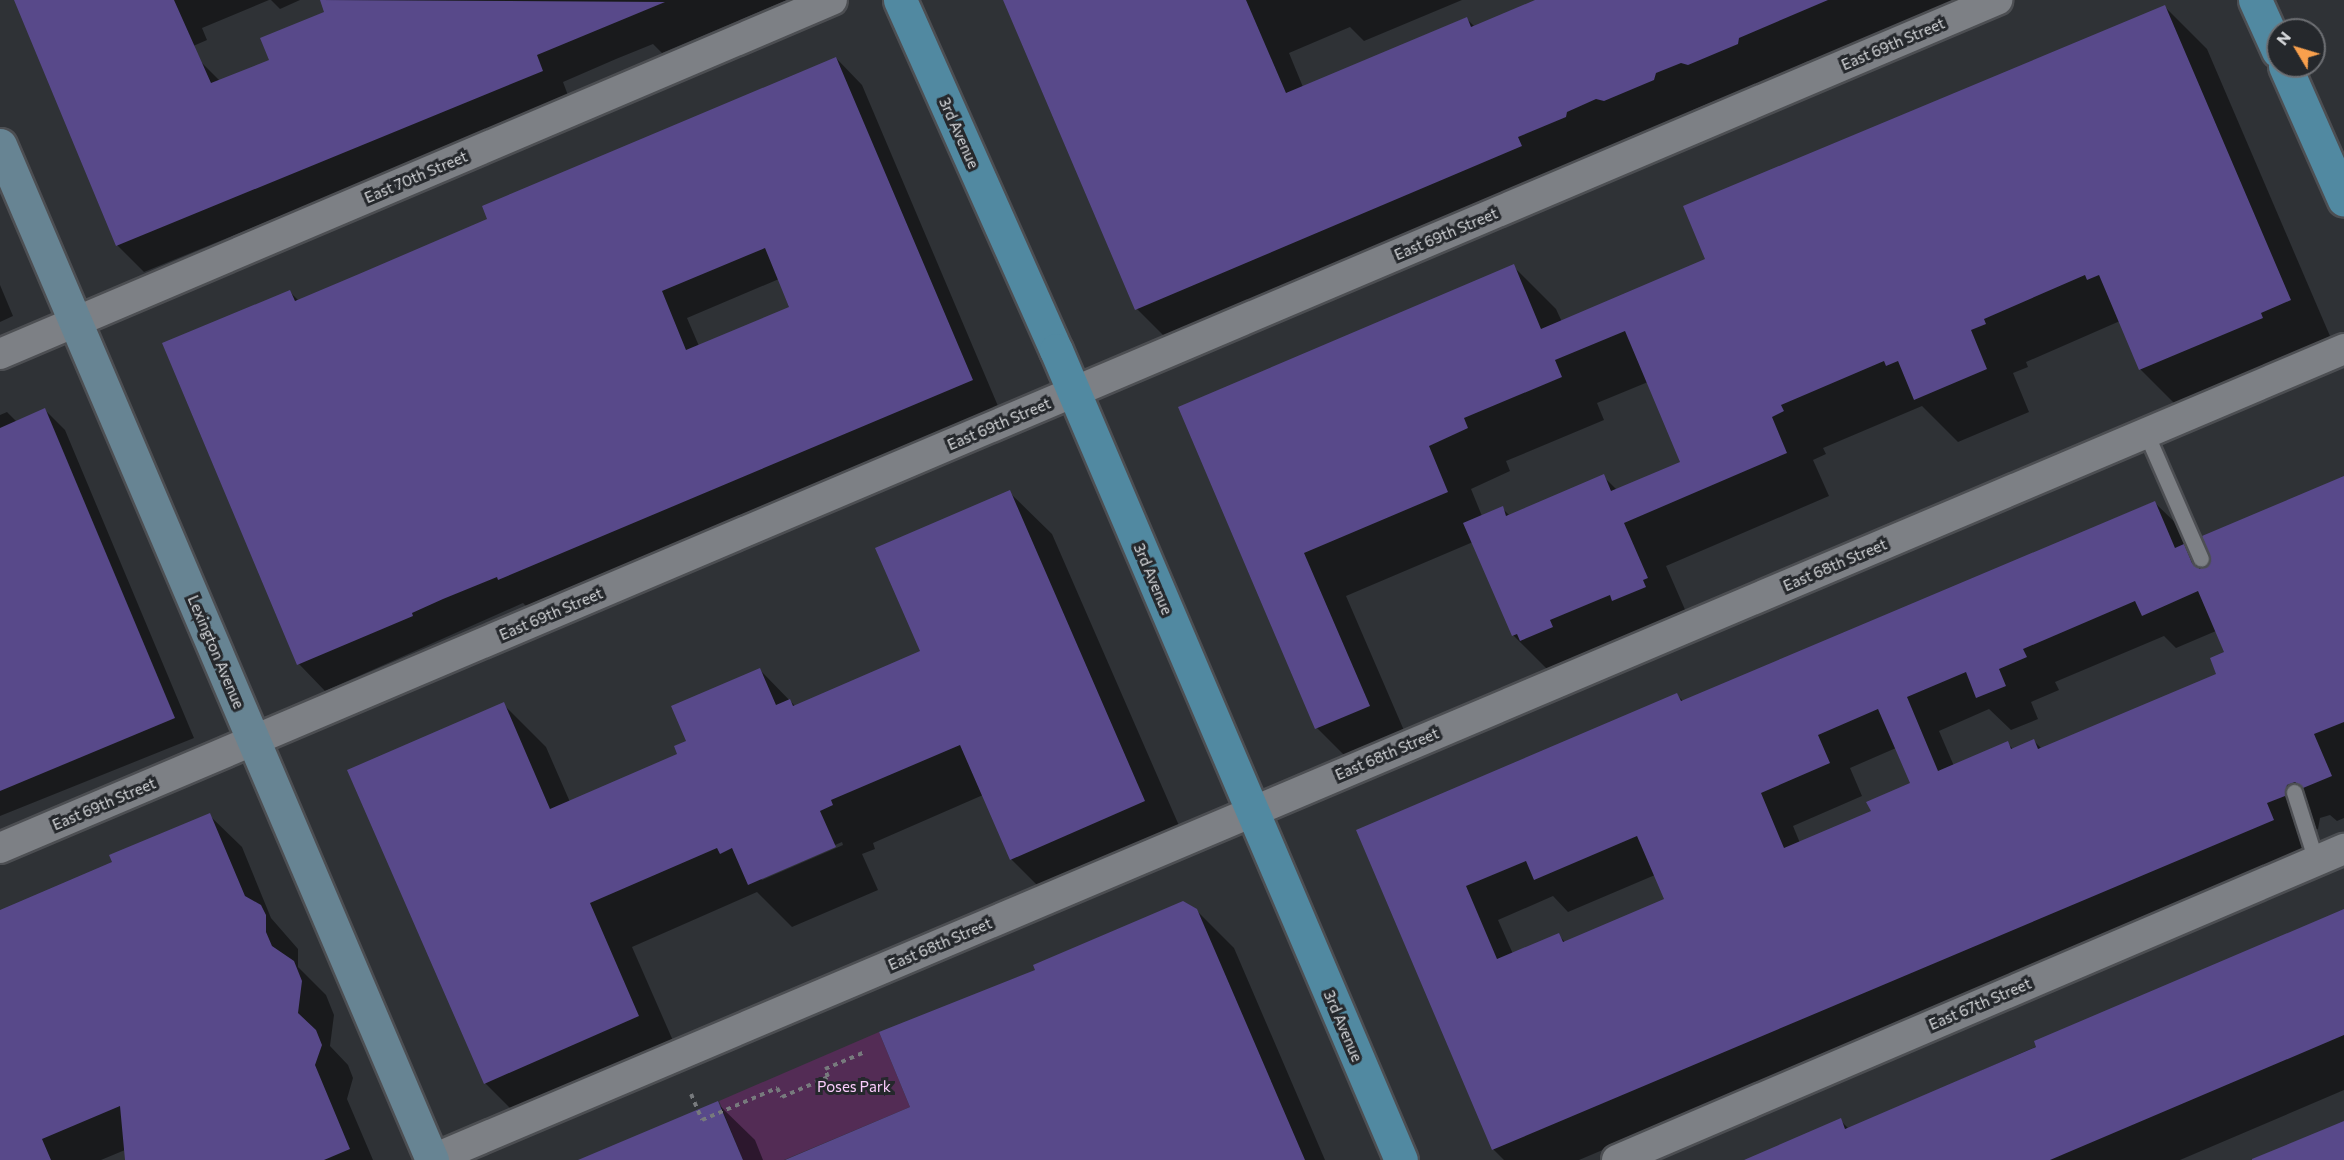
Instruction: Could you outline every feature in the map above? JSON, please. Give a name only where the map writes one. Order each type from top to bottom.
[{"type":"main road","name":"3rd Avenue","points":[[900,0],[1074,392],[1401,1160]]},
{"type":"main road","points":[[2255,0],[2266,24]]},
{"type":"main road","points":[[2290,78],[2344,200]]},
{"type":"main road","name":"Lexington Avenue","points":[[0,145],[432,1160]]},
{"type":"street","name":"East 70th Street","points":[[0,354],[832,0]]},
{"type":"street","name":"East 69th Street","points":[[0,848],[1998,0]]},
{"type":"street","name":"East 68th Street","points":[[432,1160],[2344,349]]},
{"type":"street","name":"East 67th Street","points":[[1617,1160],[2344,849]]},
{"type":"lane","points":[[2146,433],[2201,559]]},
{"type":"lane","points":[[2294,792],[2316,861]]},
{"type":"path","points":[[691,1094],[702,1120],[777,1088],[782,1097],[828,1077],[825,1069],[865,1052]]},
{"type":"green space","name":"Poses Park","points":[[879,1032],[910,1107],[784,1160],[743,1160],[719,1101]]},
{"type":"building","points":[[14,0],[174,0],[211,83],[269,60],[260,38],[324,12],[320,0],[665,2],[537,55],[543,71],[116,246]]},
{"type":"building","points":[[1003,0],[1246,0],[1286,93],[1467,17],[1471,27],[1535,0],[1828,0],[1739,38],[1738,44],[1688,65],[1681,63],[1656,73],[1654,80],[1604,101],[1596,99],[1567,112],[1566,117],[1518,137],[1522,146],[1135,310]]},
{"type":"building","points":[[2165,5],[2291,300],[2261,313],[2263,318],[2139,370],[2099,275],[2087,280],[2085,275],[1984,319],[1986,324],[1971,330],[1987,369],[1914,400],[1898,361],[1886,366],[1884,361],[1781,405],[1784,411],[1772,417],[1787,453],[1624,523],[1648,578],[1643,580],[1646,587],[1612,601],[1610,595],[1550,620],[1553,627],[1520,641],[1517,634],[1512,636],[1463,523],[1503,506],[1506,516],[1604,474],[1611,491],[1680,462],[1625,331],[1555,360],[1562,377],[1464,418],[1468,428],[1429,446],[1448,492],[1304,553],[1370,706],[1315,729],[1178,407],[1514,264],[1541,329],[1705,259],[1683,206]]},
{"type":"building","points":[[836,57],[973,380],[498,580],[497,577],[443,599],[412,613],[413,616],[297,665],[162,343],[290,290],[295,301],[359,274],[487,219],[482,206]],"holes":[[[765,248],[789,307],[686,350],[662,291]]]},
{"type":"building","points":[[45,408],[175,718],[0,791],[0,428]]},
{"type":"building","points":[[2344,476],[2344,722],[2314,734],[2332,776],[2303,788],[2295,782],[2287,785],[2285,796],[2267,803],[2274,820],[1492,1150],[1356,830],[1677,693],[1681,701],[2155,501],[2175,548],[2184,544],[2192,563],[2200,569],[2211,560],[2202,536]],"holes":[[[2198,591],[2224,652],[2210,658],[2216,674],[2038,749],[2034,739],[2011,749],[2008,741],[1938,771],[1907,697],[1966,672],[1976,698],[2006,686],[1999,669],[2027,657],[2023,649],[2135,601],[2142,616]],[[1878,709],[1910,783],[1866,802],[1871,811],[1784,848],[1761,793],[1830,763],[1818,735]],[[1637,836],[1664,899],[1563,942],[1559,933],[1497,959],[1466,886],[1526,861],[1534,880]]]},
{"type":"building","points":[[1010,490],[1145,801],[1010,860],[960,745],[831,800],[833,805],[820,811],[836,847],[748,885],[732,848],[720,854],[717,848],[590,903],[639,1016],[484,1084],[347,770],[504,702],[550,809],[677,754],[674,746],[686,741],[671,706],[760,668],[776,705],[790,699],[793,706],[920,651],[875,548]]},
{"type":"building","points":[[210,813],[245,896],[261,905],[266,915],[266,932],[272,946],[294,961],[302,981],[298,1013],[316,1030],[322,1045],[315,1065],[350,1149],[324,1160],[125,1160],[120,1106],[42,1139],[51,1160],[0,1160],[0,910],[112,862],[109,855]]},
{"type":"building","points":[[1183,901],[1197,909],[1305,1160],[785,1160],[910,1107],[879,1032],[1035,970],[1033,965]]},
{"type":"building","points":[[2344,909],[2344,1035],[2050,1160],[1744,1160],[1841,1118],[1845,1129],[2036,1047],[2034,1041]]},
{"type":"building","points":[[718,1101],[743,1160],[578,1160]]},
{"type":"building","points":[[2344,1121],[2344,1160],[2252,1160],[2252,1159]]}]
